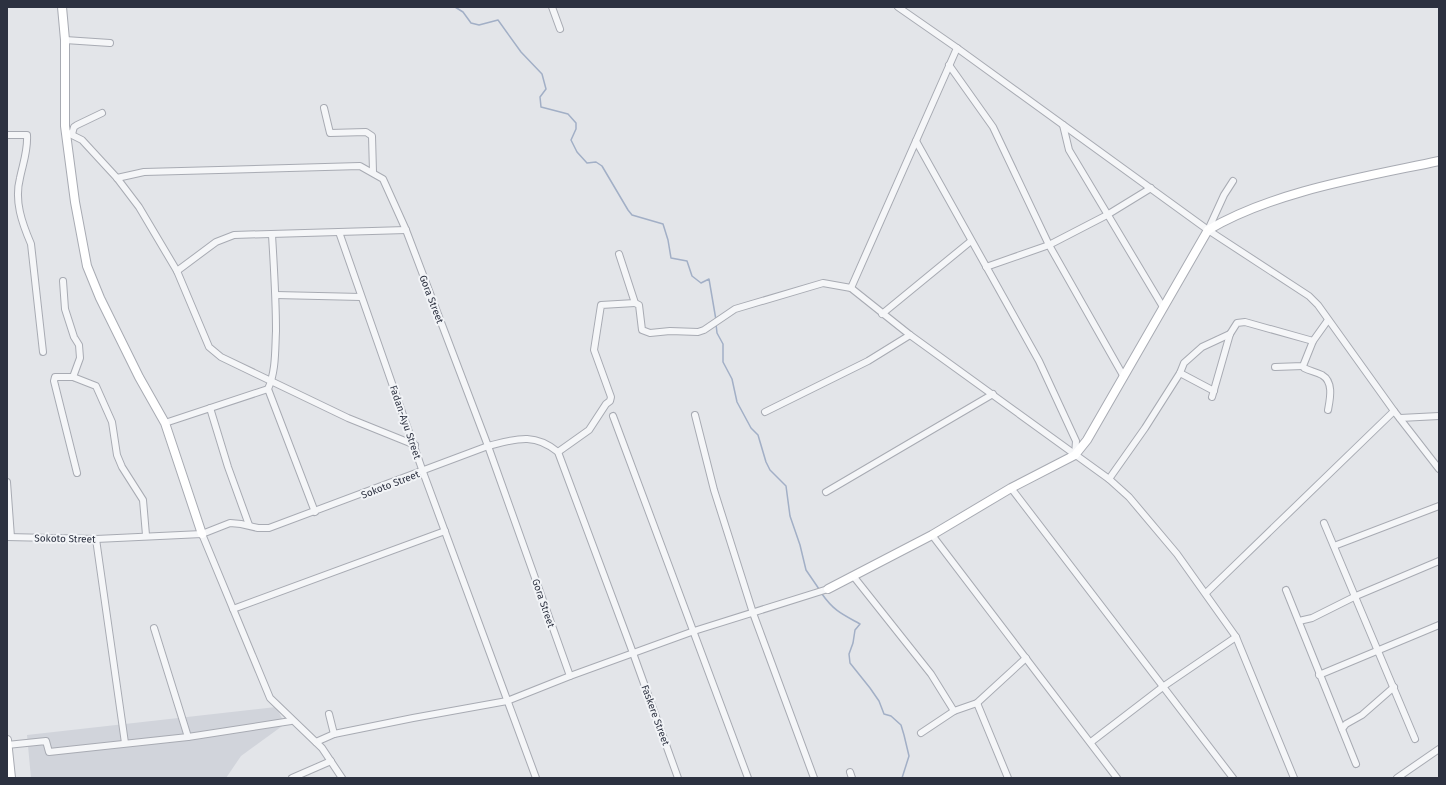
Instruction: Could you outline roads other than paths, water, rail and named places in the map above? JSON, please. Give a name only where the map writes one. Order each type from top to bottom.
[{"type":"main road","points":[[64,8],[69,133],[75,202],[87,266],[123,344],[165,423],[202,534]]},
{"type":"main road","points":[[828,589],[854,577],[932,535],[1011,488],[1075,455],[1086,440],[1124,377],[1208,230],[1224,220],[1247,211],[1322,187],[1439,161]]},
{"type":"main road","points":[[7,740],[11,778]]},
{"type":"street","points":[[552,7],[560,29]]},
{"type":"street","points":[[898,7],[1208,230],[1309,296],[1318,305],[1394,411],[1439,468]]},
{"type":"street","points":[[65,40],[110,44]]},
{"type":"street","points":[[850,288],[957,48]]},
{"type":"street","points":[[949,65],[993,127],[1048,245],[1124,377]]},
{"type":"street","points":[[324,108],[330,133],[366,132],[372,136],[373,172]]},
{"type":"street","points":[[102,113],[77,125],[69,133],[82,140],[117,178],[139,207],[177,271],[209,347],[221,357],[348,418],[415,445]]},
{"type":"street","points":[[1062,125],[1069,150],[1163,307]]},
{"type":"street","points":[[7,135],[27,134],[27,154],[18,189],[19,211],[24,229],[31,244],[43,352]]},
{"type":"street","points":[[916,141],[1038,362],[1076,440],[1075,455]]},
{"type":"street","name":"Gora Street","points":[[117,178],[144,172],[360,166],[384,179],[406,230],[488,446],[570,676]]},
{"type":"street","points":[[1208,230],[1224,195],[1233,181]]},
{"type":"street","points":[[986,267],[1048,245],[1107,215],[1151,188]]},
{"type":"street","points":[[177,271],[216,242],[234,235],[406,230]]},
{"type":"street","name":"Fadan-Ayu Street","points":[[338,232],[415,445],[423,472],[536,778]]},
{"type":"street","points":[[165,423],[268,389],[272,381],[275,359],[276,295],[272,235]]},
{"type":"street","points":[[882,314],[971,241]]},
{"type":"street","points":[[620,254],[634,303]]},
{"type":"street","points":[[63,281],[65,309],[74,337],[79,345],[80,358],[73,377]]},
{"type":"street","points":[[633,653],[558,452],[589,430],[606,404],[610,401],[611,397],[594,350],[601,305],[634,303],[639,305],[642,330],[646,332],[698,332],[716,323],[735,309],[823,283],[850,288],[910,335],[1109,479],[1129,497],[1177,554],[1236,637],[1294,778]]},
{"type":"street","points":[[276,295],[361,297]]},
{"type":"street","points":[[1303,366],[1313,341],[1328,320]]},
{"type":"street","points":[[1180,373],[1213,394],[1230,334],[1237,323],[1245,322],[1313,341]]},
{"type":"street","points":[[1109,479],[1180,373],[1184,363],[1202,347],[1230,334]]},
{"type":"street","points":[[765,412],[868,361],[910,335]]},
{"type":"street","points":[[1275,367],[1303,366],[1304,368],[1322,375],[1326,380],[1330,393],[1328,410]]},
{"type":"street","points":[[77,473],[54,381],[55,377],[73,377],[96,386],[112,422],[117,455],[122,467],[143,500],[146,535]]},
{"type":"street","points":[[268,389],[315,512]]},
{"type":"street","points":[[826,492],[993,394]]},
{"type":"street","points":[[210,408],[228,467],[249,525]]},
{"type":"street","points":[[1206,593],[1394,411]]},
{"type":"street","points":[[695,415],[714,490],[753,613],[814,778]]},
{"type":"street","points":[[614,416],[748,778]]},
{"type":"street","points":[[1400,418],[1439,416]]},
{"type":"street","name":"Sokoto Street","points":[[9,537],[96,539],[146,535],[202,534],[230,523],[249,525],[258,528],[269,528],[423,472],[488,446],[523,438],[546,443],[558,452]]},
{"type":"street","points":[[7,482],[9,537]]},
{"type":"street","points":[[1011,488],[1233,778]]},
{"type":"street","points":[[1334,546],[1439,506]]},
{"type":"street","points":[[1324,523],[1415,739]]},
{"type":"street","points":[[233,609],[445,531]]},
{"type":"street","points":[[202,534],[270,698],[292,721],[316,742],[342,778]]},
{"type":"street","points":[[932,535],[1117,778]]},
{"type":"street","points":[[96,539],[125,743]]},
{"type":"street","points":[[1299,621],[1312,618],[1356,596],[1439,562]]},
{"type":"street","points":[[854,577],[931,674],[954,711]]},
{"type":"street","points":[[316,742],[334,734],[507,701],[570,676],[694,631],[828,589]]},
{"type":"street","points":[[1286,590],[1356,764]]},
{"type":"street","points":[[1320,675],[1439,625]]},
{"type":"street","points":[[154,628],[188,737]]},
{"type":"street","points":[[1091,742],[1164,686],[1236,637]]},
{"type":"street","name":"Faskere Street","points":[[633,653],[678,778]]},
{"type":"street","points":[[921,733],[954,711],[977,703],[1026,658]]},
{"type":"street","points":[[1342,729],[1346,724],[1362,715],[1394,687]]},
{"type":"street","points":[[977,703],[1008,778]]},
{"type":"street","points":[[329,714],[334,734]]},
{"type":"street","points":[[8,745],[46,742],[49,752],[188,737],[292,721]]},
{"type":"street","points":[[1397,778],[1439,749]]},
{"type":"street","points":[[292,778],[331,761]]},
{"type":"waterway","points":[[334,7],[344,7]]},
{"type":"waterway","points":[[455,7],[463,12],[471,23],[479,25],[498,20],[521,52],[542,74],[546,89],[540,97],[541,107],[568,114],[576,123],[576,129],[571,140],[577,152],[587,163],[596,162],[602,166],[632,215],[663,224],[668,240],[671,258],[687,261],[692,276],[701,283],[709,279],[716,320]]},
{"type":"waterway","points":[[716,324],[717,333],[723,344],[723,362],[732,379],[737,402],[751,428],[758,435],[770,470],[786,486],[790,516],[800,545],[806,570],[819,589]]},
{"type":"waterway","points":[[822,594],[826,600],[843,615],[860,624],[855,630],[853,643],[849,654],[850,663],[879,701],[884,714],[891,716],[901,725],[909,756],[902,778]]}]
